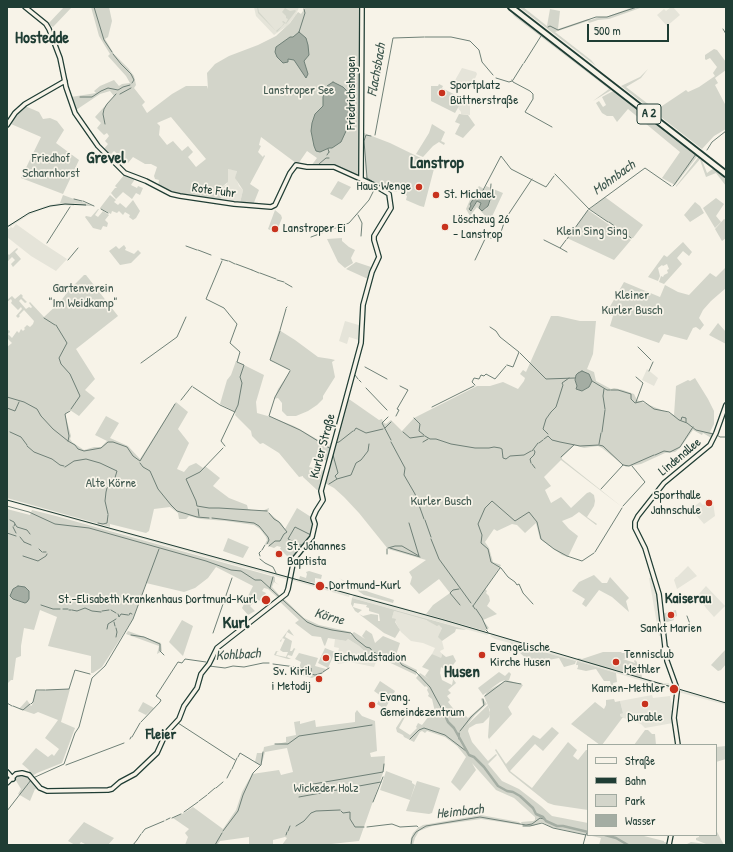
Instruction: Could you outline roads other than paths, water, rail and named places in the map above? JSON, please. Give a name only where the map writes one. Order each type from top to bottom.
[{"type":"highway","name":"A 2","points":[[511,7],[726,174]]},
{"type":"highway","name":"A 2","points":[[516,7],[726,170]]},
{"type":"main road","name":"Rote Fuhr","points":[[25,7],[46,24],[49,29],[60,58],[62,81],[66,87],[75,113],[98,146],[125,173],[174,195],[234,204],[272,207],[275,204],[290,173],[296,165],[307,167],[334,167],[361,179]]},
{"type":"main road","name":"Friedrichshagen","points":[[361,179],[362,7]]},
{"type":"main road","points":[[7,125],[14,114],[21,107],[62,81]]},
{"type":"main road","name":"Kurler Straße","points":[[10,780],[19,773],[27,774],[40,788],[47,791],[108,790],[135,774],[156,755],[166,733],[179,719],[185,704],[197,688],[201,675],[215,650],[281,598],[288,589],[295,557],[313,535],[315,524],[313,518],[323,500],[321,491],[361,343],[363,305],[372,272],[378,257],[374,236],[382,221],[390,211],[389,194],[361,179]]},
{"type":"main road","name":"Lindenallee","points":[[678,744],[674,719],[677,692],[676,686],[668,664],[665,649],[658,591],[645,548],[636,528],[636,519],[664,483],[710,445],[726,405]]},
{"type":"main road","points":[[7,772],[10,780]]},
{"type":"water","points":[[299,32],[306,38],[308,45],[309,55],[304,61],[308,74],[306,78],[294,60],[288,59],[288,62],[283,63],[277,57],[275,52],[276,47]]},
{"type":"water","name":"Lanstroper See","points":[[333,82],[343,87],[350,94],[354,106],[352,118],[341,142],[332,148],[320,152],[316,151],[314,146],[311,131],[312,123],[315,114],[323,106],[323,97],[327,86]]},
{"type":"water","points":[[476,195],[479,196],[480,199],[491,197],[488,206],[482,211],[479,208],[481,203],[477,201],[471,211],[469,209],[471,206],[470,204]]},
{"type":"water","points":[[582,371],[589,374],[592,381],[589,387],[582,391],[576,389],[577,386],[575,380],[576,375]]},
{"type":"water","points":[[18,586],[25,587],[29,591],[29,599],[25,603],[13,599],[10,596],[13,589]]},
{"type":"waterway","points":[[94,7],[104,40],[112,52]]},
{"type":"waterway","points":[[548,27],[550,26],[558,30],[596,17],[607,17],[637,7]]},
{"type":"waterway","points":[[299,32],[305,13],[304,9]]},
{"type":"waterway","points":[[723,29],[726,34]]},
{"type":"waterway","points":[[524,63],[541,36]]},
{"type":"waterway","name":"Flachsbach","points":[[375,135],[393,38],[424,37]]},
{"type":"waterway","name":"Flachsbach","points":[[425,37],[451,37],[470,41],[479,50],[482,62],[493,75]]},
{"type":"waterway","points":[[113,54],[131,74],[134,80],[132,83]]},
{"type":"waterway","points":[[513,80],[523,64]]},
{"type":"waterway","name":"Flachsbach","points":[[496,78],[509,82],[512,81]]},
{"type":"waterway","points":[[512,80],[533,94],[533,99],[525,112],[552,127]]},
{"type":"waterway","points":[[80,97],[92,97],[108,88],[118,90],[130,85]]},
{"type":"waterway","points":[[120,94],[131,88]]},
{"type":"waterway","points":[[105,124],[103,114],[104,109],[116,94]]},
{"type":"waterway","name":"Mohnbach","points":[[707,150],[712,142],[726,131]]},
{"type":"waterway","name":"Flachsbach","points":[[367,178],[364,141],[366,135],[371,136]]},
{"type":"waterway","name":"Mohnbach","points":[[673,186],[696,154]]},
{"type":"waterway","points":[[481,194],[501,156],[511,169],[546,187],[554,176]]},
{"type":"waterway","points":[[319,164],[326,158],[329,158]]},
{"type":"waterway","name":"Mohnbach","points":[[589,209],[645,168],[671,186]]},
{"type":"waterway","points":[[555,174],[589,209],[608,222]]},
{"type":"waterway","name":"Flachsbach","points":[[367,178],[372,181],[372,183]]},
{"type":"waterway","points":[[506,218],[532,179]]},
{"type":"waterway","points":[[490,197],[491,184]]},
{"type":"waterway","name":"Flachsbach","points":[[311,237],[349,223],[369,200],[375,188]]},
{"type":"waterway","points":[[74,199],[82,201]]},
{"type":"waterway","points":[[83,201],[94,206]]},
{"type":"waterway","points":[[47,243],[70,207]]},
{"type":"waterway","points":[[101,209],[108,213]]},
{"type":"waterway","name":"Mohnbach","points":[[567,239],[588,210]]},
{"type":"waterway","points":[[358,215],[362,223],[361,236]]},
{"type":"waterway","points":[[499,238],[505,220]]},
{"type":"waterway","points":[[609,222],[631,238]]},
{"type":"waterway","points":[[486,238],[495,238]]},
{"type":"waterway","points":[[475,260],[485,239]]},
{"type":"waterway","points":[[544,240],[560,248]]},
{"type":"waterway","name":"Mohnbach","points":[[566,240],[560,248],[567,252]]},
{"type":"waterway","points":[[186,246],[197,250]]},
{"type":"waterway","points":[[68,260],[78,248]]},
{"type":"waterway","points":[[198,250],[211,255]]},
{"type":"waterway","points":[[221,259],[228,261]]},
{"type":"waterway","points":[[222,261],[206,299],[224,308],[237,324],[230,343],[240,352],[237,362],[244,365],[240,377],[242,383],[238,405],[221,441],[225,446]]},
{"type":"waterway","points":[[229,261],[235,264]]},
{"type":"waterway","points":[[236,264],[252,270]]},
{"type":"waterway","points":[[252,270],[259,273]]},
{"type":"waterway","points":[[260,273],[276,279]]},
{"type":"waterway","points":[[277,280],[284,282]]},
{"type":"waterway","points":[[285,283],[292,287]]},
{"type":"waterway","points":[[280,330],[286,309]]},
{"type":"waterway","points":[[141,363],[177,337],[186,317]]},
{"type":"waterway","points":[[44,318],[55,325]]},
{"type":"waterway","points":[[56,325],[67,343],[59,358],[61,364],[70,374],[80,396],[71,409]]},
{"type":"waterway","points":[[490,327],[519,352],[513,367],[507,365]]},
{"type":"waterway","points":[[280,331],[270,360],[290,370]]},
{"type":"waterway","points":[[638,347],[651,360]]},
{"type":"waterway","points":[[520,353],[546,379],[575,378]]},
{"type":"waterway","points":[[649,371],[653,362]]},
{"type":"waterway","points":[[475,385],[472,382],[474,378],[479,379],[481,375],[484,376],[486,374],[495,379],[506,366]]},
{"type":"waterway","points":[[365,367],[387,379]]},
{"type":"waterway","points":[[290,371],[275,397],[269,416],[300,430],[331,449]]},
{"type":"waterway","points":[[355,375],[358,379]]},
{"type":"waterway","points":[[636,377],[643,383],[636,402]]},
{"type":"waterway","points":[[548,434],[543,429],[546,419],[556,407],[563,385],[562,383],[569,378]]},
{"type":"waterway","points":[[592,381],[607,390],[610,390]]},
{"type":"waterway","points":[[181,400],[192,386]]},
{"type":"waterway","points":[[396,416],[399,410],[397,409],[408,390],[400,386]]},
{"type":"waterway","points":[[432,407],[474,386]]},
{"type":"waterway","points":[[193,387],[220,405],[235,412]]},
{"type":"waterway","points":[[366,388],[387,410]]},
{"type":"waterway","points":[[604,389],[603,396],[605,409]]},
{"type":"waterway","points":[[611,390],[618,390],[631,394],[631,399],[635,403],[643,401],[654,409],[669,412],[696,430],[713,434]]},
{"type":"waterway","name":"Alte Körne","points":[[7,397],[24,402],[37,409],[41,416],[53,429],[75,445],[78,449],[84,451],[101,448],[108,442],[113,442],[127,447],[133,456],[140,461],[175,404]]},
{"type":"waterway","points":[[7,408],[15,411],[19,402]]},
{"type":"waterway","points":[[602,432],[605,410]]},
{"type":"waterway","points":[[68,441],[69,436],[65,414],[70,411]]},
{"type":"waterway","points":[[388,417],[382,423],[391,440]]},
{"type":"waterway","points":[[681,420],[682,417],[686,418],[686,422]]},
{"type":"waterway","points":[[414,418],[420,424],[419,431],[424,435]]},
{"type":"waterway","points":[[385,428],[391,422]]},
{"type":"waterway","points":[[655,455],[664,451],[670,452],[680,447],[693,427]]},
{"type":"waterway","points":[[354,431],[356,428],[366,433],[383,429]]},
{"type":"waterway","points":[[335,443],[339,442],[353,431]]},
{"type":"waterway","points":[[10,432],[21,437],[27,445]]},
{"type":"waterway","points":[[403,432],[410,438],[424,436]]},
{"type":"waterway","points":[[599,444],[601,433]]},
{"type":"waterway","points":[[717,435],[720,437],[726,437]]},
{"type":"waterway","points":[[425,436],[430,439],[475,448],[500,448],[502,449],[503,458],[506,459],[510,456],[524,455],[531,451]]},
{"type":"waterway","points":[[544,439],[548,436],[552,440],[580,446],[603,446],[623,465],[629,466],[654,455]]},
{"type":"waterway","points":[[423,442],[428,439]]},
{"type":"waterway","points":[[539,443],[543,440]]},
{"type":"waterway","points":[[391,442],[405,468],[404,475],[415,494],[424,519]]},
{"type":"waterway","points":[[532,451],[538,443]]},
{"type":"waterway","points":[[337,479],[351,475],[356,463],[361,460],[368,451],[369,444]]},
{"type":"waterway","points":[[561,457],[574,445]]},
{"type":"waterway","points":[[27,446],[34,452],[52,459],[64,466]]},
{"type":"waterway","points":[[223,448],[200,472],[186,479],[197,506],[267,511]]},
{"type":"waterway","points":[[531,463],[530,459],[534,455],[534,450]]},
{"type":"waterway","points":[[329,484],[337,479],[335,476],[338,473],[333,455]]},
{"type":"waterway","points":[[65,467],[74,461],[86,459],[100,463],[117,471],[114,481],[107,488],[106,492],[105,501],[108,514]]},
{"type":"waterway","name":"Alte Körne","points":[[140,463],[143,467],[150,471],[158,489],[177,511],[197,517],[209,518]]},
{"type":"waterway","points":[[532,464],[535,468]]},
{"type":"waterway","points":[[601,489],[623,465]]},
{"type":"waterway","points":[[623,506],[645,482],[632,466]]},
{"type":"waterway","points":[[533,604],[523,593],[519,584],[517,585],[501,568],[491,562],[488,549],[481,543],[482,535],[478,524],[485,508],[492,501],[515,521],[529,512],[537,522],[541,539],[554,549],[567,556],[582,561],[594,553]]},
{"type":"waterway","name":"Körne","points":[[7,506],[29,512],[55,524],[89,528],[206,561],[231,570],[241,571],[255,580],[261,580],[307,622],[316,626],[351,633],[356,639],[366,647],[370,648],[373,652],[392,660],[399,661],[402,665],[416,672],[430,687],[445,715]]},
{"type":"waterway","points":[[595,552],[622,508]]},
{"type":"waterway","points":[[198,509],[199,516]]},
{"type":"waterway","points":[[269,513],[287,532],[280,541],[275,541],[269,546]]},
{"type":"waterway","points":[[98,523],[107,523],[108,515]]},
{"type":"waterway","name":"Alte Körne","points":[[212,518],[254,523],[259,526],[268,537],[269,540],[267,544]]},
{"type":"waterway","points":[[10,520],[14,522],[14,526]]},
{"type":"waterway","points":[[425,520],[431,537]]},
{"type":"waterway","points":[[388,548],[402,546],[419,556],[409,523]]},
{"type":"waterway","points":[[15,524],[17,527],[27,530],[30,534]]},
{"type":"waterway","points":[[13,527],[16,533]]},
{"type":"waterway","points":[[302,545],[288,539],[295,527],[311,535]]},
{"type":"waterway","points":[[7,533],[16,536]]},
{"type":"waterway","points":[[20,537],[24,542]]},
{"type":"waterway","points":[[431,539],[439,559],[471,603]]},
{"type":"waterway","points":[[24,542],[31,545]]},
{"type":"waterway","name":"Alte Körne","points":[[262,550],[265,545]]},
{"type":"waterway","points":[[390,548],[420,557]]},
{"type":"waterway","points":[[39,549],[42,552]]},
{"type":"waterway","points":[[33,778],[64,764],[75,733],[79,727],[92,678],[105,666],[133,619],[159,549]]},
{"type":"waterway","points":[[387,549],[387,554]]},
{"type":"waterway","name":"Alte Körne","points":[[260,556],[259,553],[261,551]]},
{"type":"waterway","points":[[23,556],[38,561],[47,554]]},
{"type":"waterway","name":"Alte Körne","points":[[260,559],[273,567],[276,573]]},
{"type":"waterway","points":[[473,606],[500,568]]},
{"type":"waterway","name":"Alte Körne","points":[[270,588],[273,577]]},
{"type":"waterway","points":[[213,633],[232,578]]},
{"type":"waterway","points":[[459,589],[453,590],[450,593],[460,605]]},
{"type":"waterway","points":[[41,605],[53,609],[60,609]]},
{"type":"waterway","points":[[72,610],[77,611],[85,608],[92,611],[101,612]]},
{"type":"waterway","points":[[63,609],[68,609]]},
{"type":"waterway","points":[[476,609],[487,629]]},
{"type":"waterway","points":[[102,611],[109,610]]},
{"type":"waterway","points":[[111,610],[116,613]]},
{"type":"waterway","points":[[129,615],[130,613],[132,614]]},
{"type":"waterway","points":[[118,614],[119,617],[121,614],[128,615]]},
{"type":"waterway","points":[[687,616],[693,632]]},
{"type":"waterway","points":[[107,629],[108,624],[116,619]]},
{"type":"waterway","points":[[114,622],[115,626]]},
{"type":"waterway","points":[[116,628],[116,637]]},
{"type":"waterway","points":[[131,635],[144,637],[160,644],[160,651],[164,655]]},
{"type":"waterway","name":"Kohlbach","points":[[141,722],[160,702],[161,700],[156,696],[178,662],[182,663],[185,659],[206,662]]},
{"type":"waterway","name":"Kohlbach","points":[[209,666],[225,668],[269,663]]},
{"type":"waterway","name":"Kohlbach","points":[[273,664],[303,668]]},
{"type":"waterway","name":"Kohlbach","points":[[304,668],[311,668],[311,674],[315,675],[322,673]]},
{"type":"waterway","name":"Kohlbach","points":[[323,672],[329,668]]},
{"type":"waterway","points":[[46,690],[69,689],[75,670],[90,674]]},
{"type":"waterway","points":[[485,696],[505,681],[521,684]]},
{"type":"waterway","points":[[31,704],[33,702],[36,690],[45,690]]},
{"type":"waterway","points":[[460,731],[471,717],[484,705],[483,699]]},
{"type":"waterway","points":[[7,703],[12,706]]},
{"type":"waterway","points":[[13,706],[23,710],[30,704]]},
{"type":"waterway","name":"Körne","points":[[445,715],[469,755],[474,757],[484,767],[498,786],[520,796],[533,808],[536,814],[543,817],[546,821],[557,826],[587,832]]},
{"type":"waterway","points":[[132,737],[140,723]]},
{"type":"waterway","points":[[178,723],[235,760]]},
{"type":"waterway","points":[[275,744],[288,744],[299,736],[372,725]]},
{"type":"waterway","points":[[410,739],[419,730],[424,728],[445,735],[466,751]]},
{"type":"waterway","name":"Körne","points":[[459,733],[459,739]]},
{"type":"waterway","points":[[66,765],[124,743]]},
{"type":"waterway","points":[[223,831],[238,811],[243,795],[253,773],[261,765],[263,752]]},
{"type":"waterway","points":[[238,757],[240,753],[260,765]]},
{"type":"waterway","points":[[232,769],[237,758]]},
{"type":"waterway","points":[[296,787],[383,772],[384,764]]},
{"type":"waterway","points":[[227,778],[231,770]]},
{"type":"waterway","points":[[373,802],[383,777]]},
{"type":"waterway","points":[[7,811],[31,780]]},
{"type":"waterway","points":[[216,788],[223,782]]},
{"type":"waterway","points":[[299,797],[381,782]]},
{"type":"waterway","points":[[208,794],[215,788]]},
{"type":"waterway","points":[[199,801],[207,795]]},
{"type":"waterway","points":[[184,812],[198,802]]},
{"type":"waterway","points":[[296,826],[304,821],[311,813],[316,811],[340,810]]},
{"type":"waterway","points":[[341,811],[343,813],[350,812],[350,819],[355,827],[364,827]]},
{"type":"waterway","points":[[172,818],[181,814]]},
{"type":"waterway","name":"Heimbach","points":[[411,845],[412,838],[416,832],[426,826],[480,817],[526,825],[532,824],[540,818],[544,819]]},
{"type":"waterway","points":[[166,820],[170,818]]},
{"type":"waterway","points":[[142,833],[145,829],[164,821]]},
{"type":"waterway","name":"Körne","points":[[523,826],[542,823],[553,828],[586,835]]},
{"type":"waterway","points":[[367,827],[392,824],[400,827],[418,827]]},
{"type":"waterway","points":[[288,831],[290,826]]},
{"type":"waterway","points":[[215,845],[222,833]]},
{"type":"waterway","points":[[137,840],[141,834]]},
{"type":"waterway","points":[[583,845],[587,834]]},
{"type":"waterway","name":"Körne","points":[[609,836],[616,838],[628,845]]},
{"type":"waterway","points":[[133,845],[137,840]]},
{"type":"railway","points":[[7,227],[29,213],[50,206],[65,204],[86,205]]},
{"type":"railway","points":[[7,500],[444,620],[726,703]]},
{"type":"place","name":"Sportplatz Büttnerstraße","points":[[442,93]]},
{"type":"place","name":"Haus Wenge","points":[[419,187]]},
{"type":"place","name":"St. Michael","points":[[436,195]]},
{"type":"place","name":"Löschzug 26 - Lanstrop","points":[[445,227]]},
{"type":"place","name":"Lanstroper Ei","points":[[275,229]]},
{"type":"place","name":"Sporthalle Jahnschule","points":[[709,503]]},
{"type":"place","name":"St. Johannes Baptista","points":[[279,554]]},
{"type":"place","name":"Dortmund-Kurl","points":[[320,586]]},
{"type":"place","name":"St.-Elisabeth Krankenhaus Dortmund-Kurl","points":[[266,600]]},
{"type":"place","name":"Sankt Marien","points":[[671,615]]},
{"type":"place","name":"Evangelische Kirche Husen","points":[[482,655]]},
{"type":"place","name":"Eichwaldstadion","points":[[326,658]]},
{"type":"place","name":"Tennisclub Methler","points":[[616,662]]},
{"type":"place","name":"Sv. Kiril i Metodij","points":[[319,679]]},
{"type":"place","name":"Kamen-Methler","points":[[674,689]]},
{"type":"place","name":"Durable","points":[[645,704]]},
{"type":"place","name":"Evang. Gemeindezentrum","points":[[372,705]]},
{"type":"district","name":"Hostedde","points":[[42,38]]},
{"type":"district","name":"Grevel","points":[[106,158]]},
{"type":"district","name":"Lanstrop","points":[[437,163]]},
{"type":"district","name":"Kaiserau","points":[[688,599]]},
{"type":"district","name":"Kurl","points":[[236,623]]},
{"type":"district","name":"Husen","points":[[462,672]]},
{"type":"district","name":"Fleier","points":[[161,735]]},
{"type":"park label","name":"Friedhof Scharnhorst","points":[[51,166]]},
{"type":"park label","name":"Klein Sing Sing","points":[[592,232]]},
{"type":"park label","name":"Gartenverein \"Im Weidkamp\"","points":[[83,296]]},
{"type":"park label","name":"Kleiner Kurler Busch","points":[[632,304]]},
{"type":"park label","name":"Kurler Busch","points":[[441,502]]},
{"type":"park label","name":"Wickeder Holz","points":[[326,789]]}]
